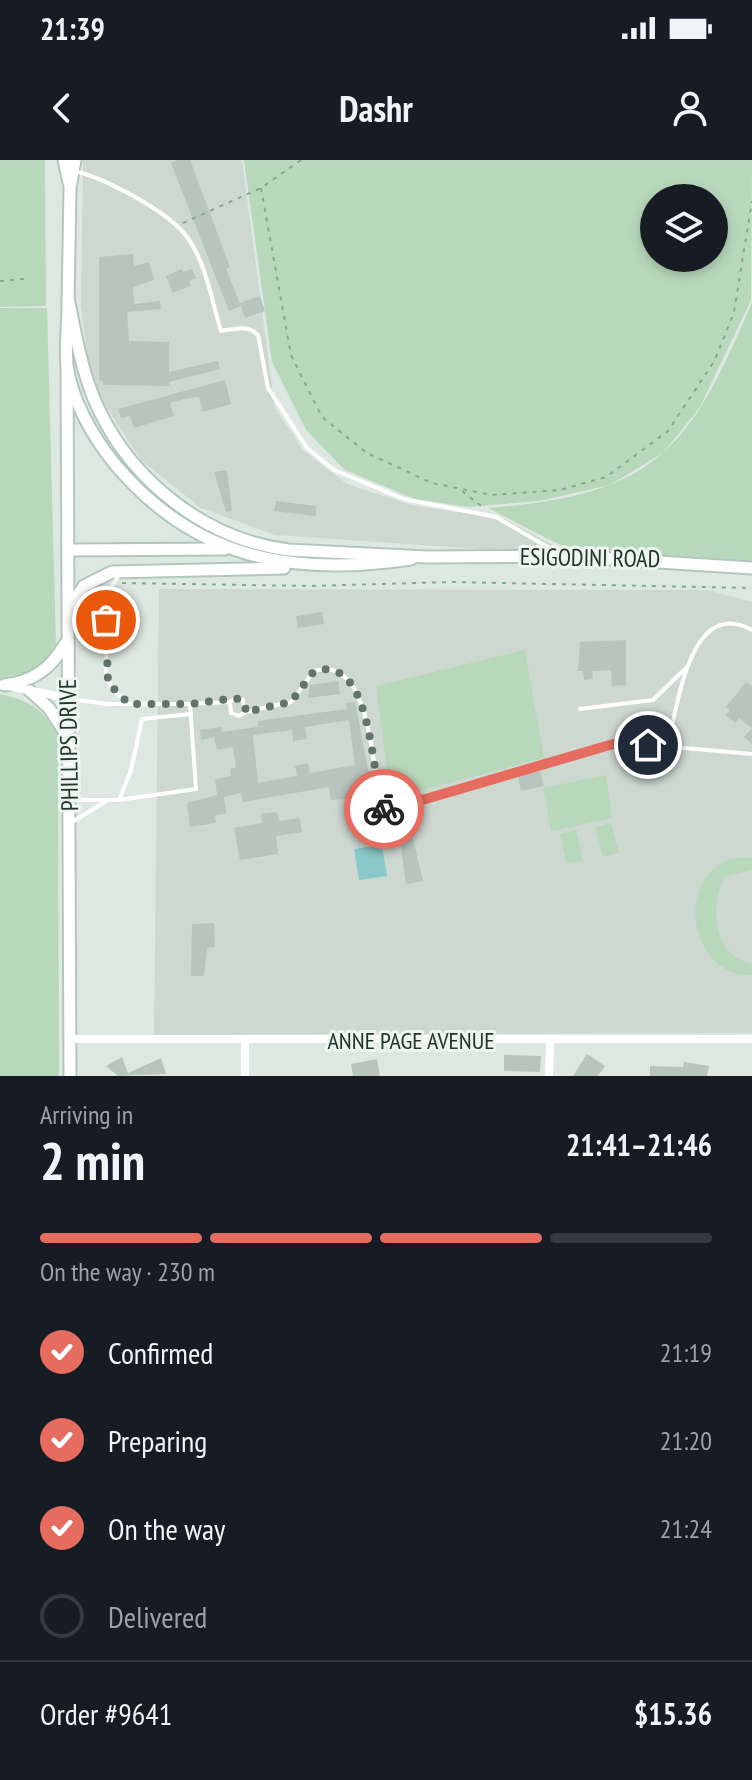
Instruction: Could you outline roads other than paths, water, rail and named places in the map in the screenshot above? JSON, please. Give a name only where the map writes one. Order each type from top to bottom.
[{"type":"main road","name":"ESIGODINI ROAD","points":[[64,160],[70,188]]},
{"type":"main road","name":"ESIGODINI ROAD","points":[[74,165],[70,188],[67,366],[92,431],[131,483],[186,527],[230,549],[260,559],[353,567],[427,557]]},
{"type":"main road","name":"ESIGODINI ROAD","points":[[68,298],[80,357],[99,409],[135,466],[186,510],[214,527],[267,548],[427,557],[565,556],[752,568]]},
{"type":"main road","name":"PHILLIPS DRIVE","points":[[67,366],[70,1076]]},
{"type":"main road","points":[[69,550],[267,548]]},
{"type":"main road","points":[[68,612],[78,594],[101,574],[353,567]]},
{"type":"main road","points":[[2,685],[26,681],[45,670],[67,640]]},
{"type":"main road","points":[[30,691],[49,708],[68,738]]},
{"type":"street","points":[[2,685],[67,698]]},
{"type":"street","name":"ANNE PAGE AVENUE","points":[[70,1039],[550,1042],[752,1039]]},
{"type":"street","points":[[245,1041],[245,1076]]},
{"type":"street","points":[[549,1076],[550,1042]]},
{"type":"lane","points":[[74,165],[131,195],[174,227],[191,244],[221,331],[242,327],[252,329],[258,335],[268,388],[307,448],[348,478],[390,494],[496,517],[565,556]]},
{"type":"lane","points":[[124,571],[107,594],[106,673],[112,689],[129,704]]},
{"type":"lane","points":[[648,745],[671,730],[688,667],[705,633],[723,622],[739,623],[752,630]]},
{"type":"lane","points":[[580,709],[653,700],[688,667]]},
{"type":"lane","points":[[230,702],[231,713],[239,716],[291,702],[314,671],[328,670],[338,675],[363,700],[378,791],[384,809],[613,744],[752,754]]},
{"type":"lane","points":[[67,698],[129,704],[243,700],[245,712]]},
{"type":"lane","points":[[70,800],[119,800],[196,789],[190,704]]},
{"type":"lane","points":[[119,800],[131,770],[142,719],[191,714]]},
{"type":"lane","points":[[70,824],[88,809],[107,801]]},
{"type":"water","points":[[382,845],[387,876],[359,880],[354,849]]}]
